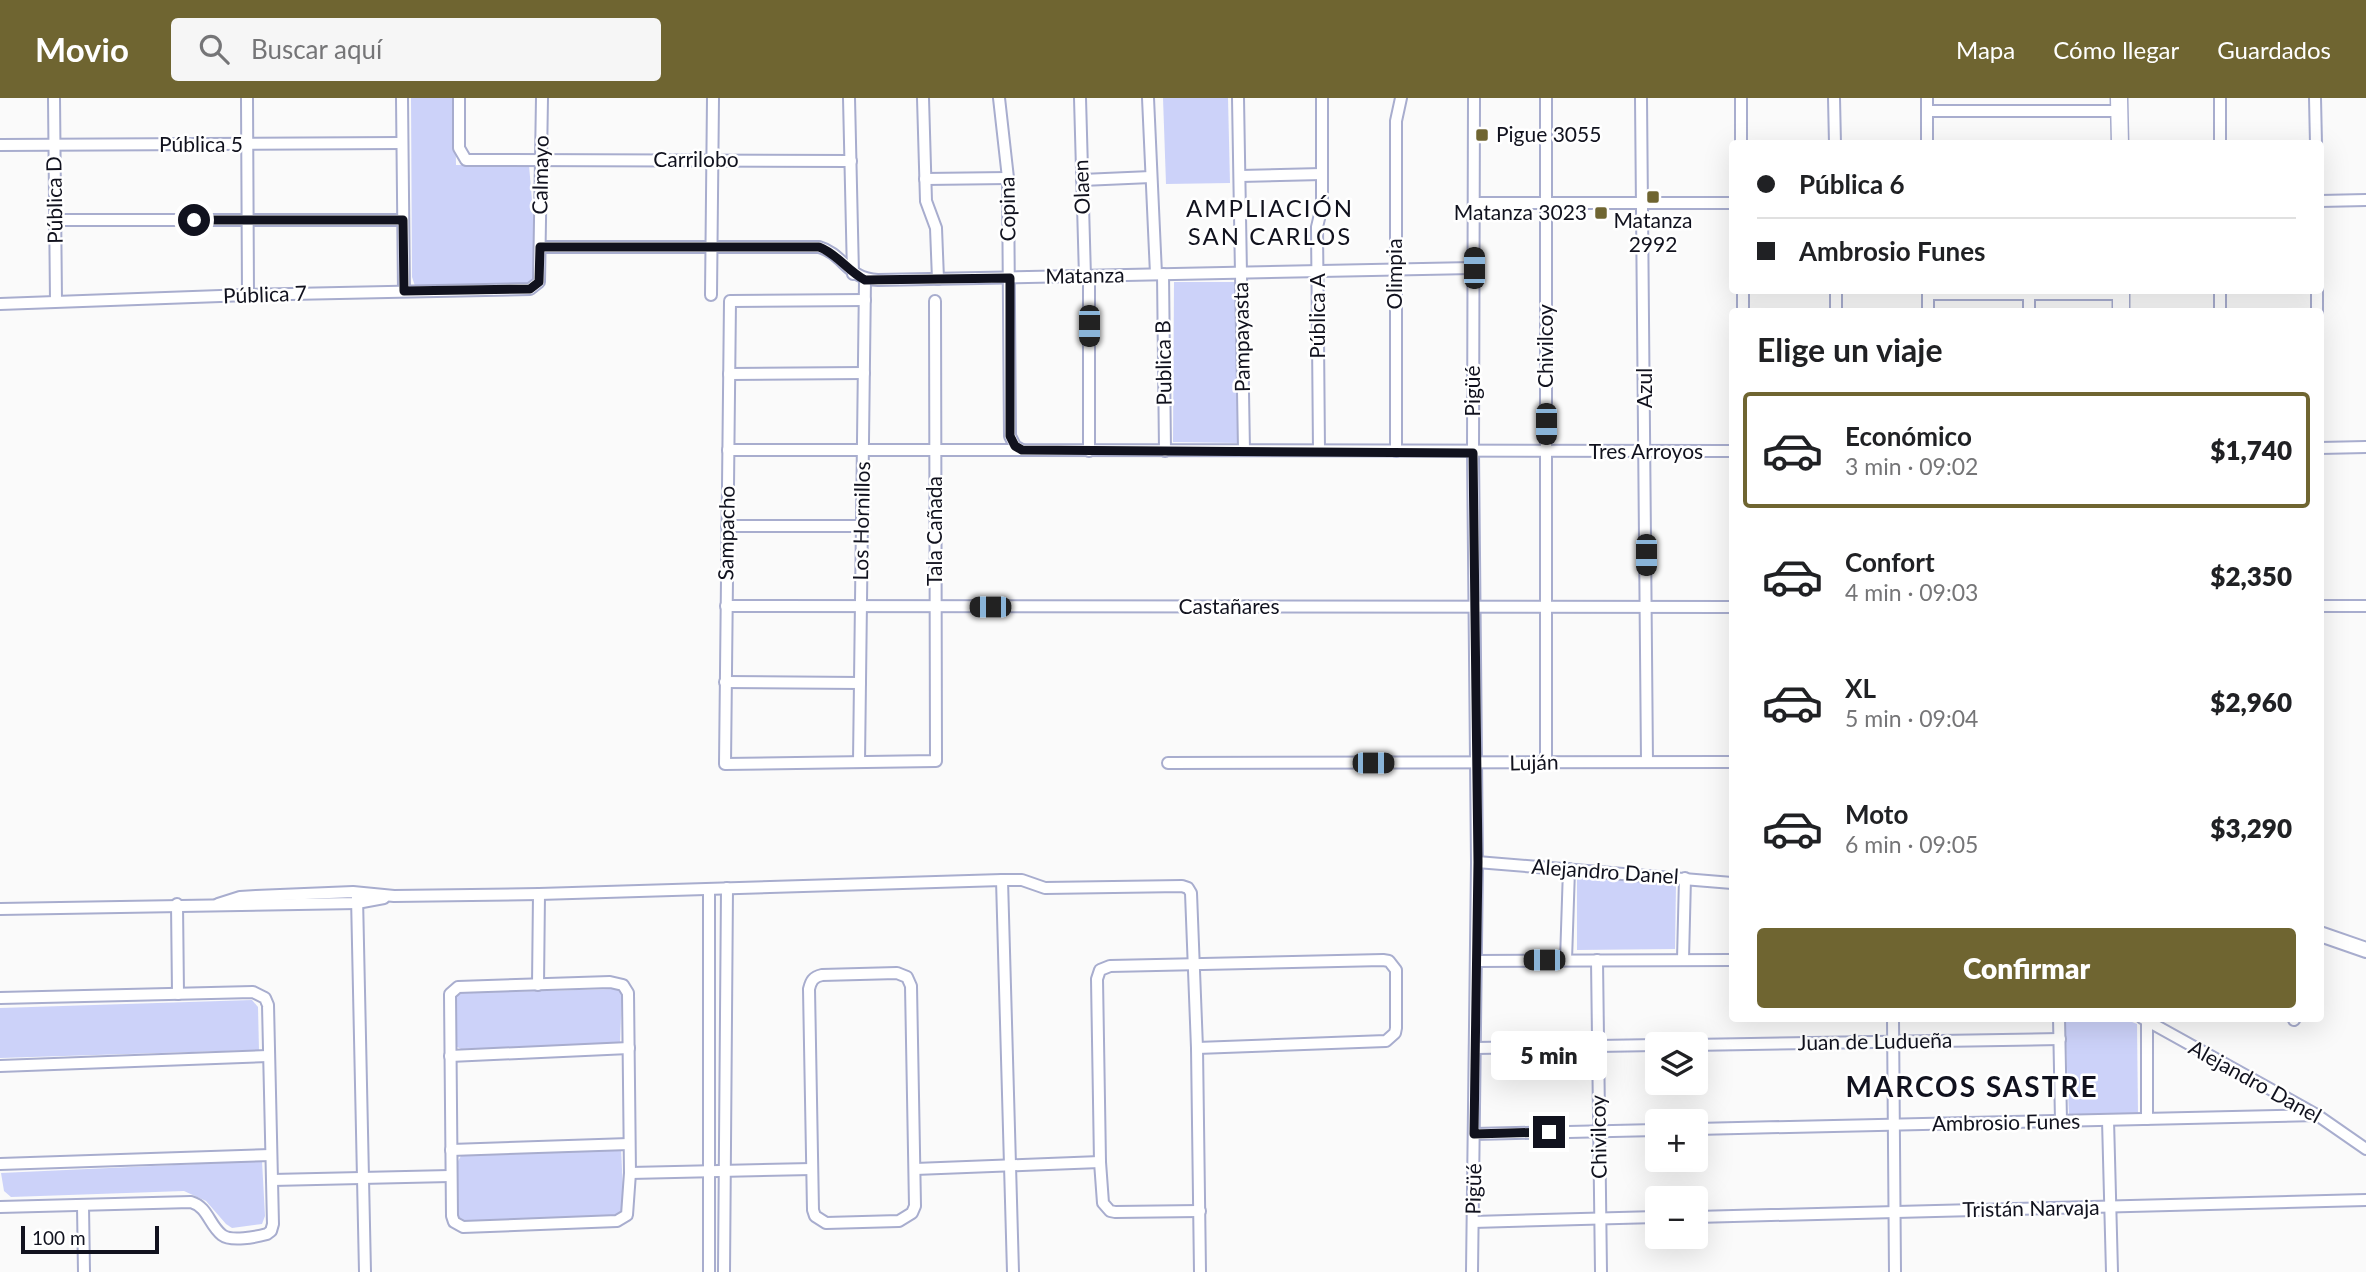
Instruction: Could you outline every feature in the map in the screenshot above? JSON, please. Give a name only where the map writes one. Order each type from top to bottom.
[{"type":"main road","points":[[2119,104],[2120,140]]},
{"type":"street","name":"Pública D","points":[[54,98],[56,301]]},
{"type":"street","points":[[247,98],[248,295]]},
{"type":"street","points":[[402,98],[404,291]]},
{"type":"street","points":[[459,98],[459,148],[462,157],[472,160],[542,160]]},
{"type":"street","name":"Calmayo","points":[[530,289],[539,282],[542,98]]},
{"type":"street","points":[[711,295],[713,98]]},
{"type":"street","points":[[849,98],[853,274]]},
{"type":"street","points":[[923,98],[926,201],[936,228],[938,279]]},
{"type":"street","name":"Copina","points":[[999,98],[1008,178],[1010,436],[1018,448]]},
{"type":"street","name":"Olaen","points":[[1080,98],[1087,277],[1089,450]]},
{"type":"street","name":"Publica B","points":[[1148,98],[1151,177],[1160,274],[1166,451]]},
{"type":"street","name":"Pampayasta","points":[[1238,98],[1244,450]]},
{"type":"street","name":"Pública A","points":[[1319,450],[1317,226],[1322,206],[1322,98]]},
{"type":"street","name":"Olimpia","points":[[1396,451],[1396,121],[1401,98]]},
{"type":"street","name":"Pigüé","points":[[1472,1272],[1478,862],[1473,453],[1474,98]]},
{"type":"street","name":"Chivilcoy","points":[[1546,98],[1546,763]]},
{"type":"street","name":"Azul","points":[[1641,98],[1647,762]]},
{"type":"street","points":[[1741,98],[1741,140]]},
{"type":"street","points":[[1834,98],[1835,140]]},
{"type":"street","points":[[1927,98],[1927,140]]},
{"type":"street","points":[[2220,98],[2220,140]]},
{"type":"street","points":[[2315,98],[2316,140]]},
{"type":"street","points":[[1927,111],[2119,104]]},
{"type":"street","name":"Pública 5","points":[[0,145],[402,143]]},
{"type":"street","name":"Carrilobo","points":[[542,160],[851,161]]},
{"type":"street","points":[[1240,176],[1322,174]]},
{"type":"street","points":[[1082,180],[1151,177]]},
{"type":"street","points":[[925,179],[1008,178]]},
{"type":"street","points":[[2324,201],[2366,200]]},
{"type":"street","points":[[1474,203],[1729,203]]},
{"type":"street","points":[[55,220],[403,220]]},
{"type":"street","name":"Matanza","points":[[540,247],[819,247],[827,249],[853,274],[865,280],[1474,268]]},
{"type":"street","name":"Los Hornillos","points":[[859,762],[865,280]]},
{"type":"street","name":"Pública 7","points":[[0,304],[530,289]]},
{"type":"street","points":[[2028,308],[2029,294]]},
{"type":"street","name":"Sampacho","points":[[859,762],[725,764],[727,526],[730,301],[865,300]]},
{"type":"street","name":"Tala Cañada","points":[[859,762],[936,761],[935,301]]},
{"type":"street","points":[[729,374],[864,373]]},
{"type":"street","points":[[2324,448],[2366,447]]},
{"type":"street","name":"Tres Arroyos","points":[[728,450],[1018,448],[1473,453],[1729,451]]},
{"type":"street","points":[[727,526],[862,526]]},
{"type":"street","name":"Castañares","points":[[726,606],[1729,607]]},
{"type":"street","points":[[2324,606],[2366,606]]},
{"type":"street","points":[[725,682],[860,682]]},
{"type":"street","name":"Luján","points":[[1168,762],[1729,762]]},
{"type":"street","name":"Alejandro Danel","points":[[1478,862],[1729,883]]},
{"type":"street","points":[[1566,960],[1569,869]]},
{"type":"street","points":[[1683,959],[1685,878]]},
{"type":"street","points":[[1002,880],[1013,1272]]},
{"type":"street","points":[[0,909],[218,904],[256,895],[357,898],[1002,880],[1022,880],[1045,888],[1182,886],[1188,888],[1192,899],[1200,1272]]},
{"type":"street","points":[[724,1272],[727,888]]},
{"type":"street","points":[[709,889],[709,1272]]},
{"type":"street","points":[[538,985],[539,894]]},
{"type":"street","points":[[357,898],[365,1272]]},
{"type":"street","points":[[177,904],[178,994]]},
{"type":"street","points":[[2324,935],[2366,950]]},
{"type":"street","points":[[1197,1048],[1386,1041],[1395,1033],[1396,1028],[1396,970],[1389,961],[1383,960],[1110,966],[1100,970],[1097,979],[1103,1203],[1110,1211],[1200,1211]]},
{"type":"street","name":"Chivilcoy","points":[[1597,960],[1601,1272]]},
{"type":"street","points":[[1476,961],[1729,960]]},
{"type":"street","points":[[897,974],[907,978],[911,986],[915,1169],[915,1206],[906,1219],[826,1223],[815,1216],[809,989],[815,976],[897,974]]},
{"type":"street","points":[[610,982],[623,985],[628,993],[629,1048],[629,1210],[623,1220],[463,1227],[454,1222],[450,1176],[448,1002],[453,990],[458,987],[610,982]]},
{"type":"street","points":[[0,998],[260,993],[268,1005],[273,1224],[271,1231],[262,1236],[224,1236],[202,1208],[191,1202],[0,1207]]},
{"type":"street","points":[[1893,1022],[1895,1272]]},
{"type":"street","points":[[2059,1022],[2061,1121]]},
{"type":"street","points":[[2144,1022],[2147,1119]]},
{"type":"street","name":"Alejandro Danel","points":[[2148,1022],[2317,1115],[2366,1149]]},
{"type":"street","name":"Juan de Ludueña","points":[[1708,1045],[2060,1040]]},
{"type":"street","points":[[1475,1048],[1645,1045]]},
{"type":"street","points":[[450,1056],[629,1048]]},
{"type":"street","points":[[0,1066],[268,1056]]},
{"type":"street","name":"Ambrosio Funes","points":[[1708,1129],[2317,1115]]},
{"type":"street","points":[[2108,1120],[2112,1272]]},
{"type":"street","points":[[1474,1134],[1645,1130]]},
{"type":"street","points":[[451,1150],[629,1144]]},
{"type":"street","points":[[0,1164],[271,1154]]},
{"type":"street","points":[[915,1169],[1100,1162]]},
{"type":"street","points":[[630,1174],[812,1169]]},
{"type":"street","points":[[272,1180],[450,1176]]},
{"type":"street","name":"Tristán Narvaja","points":[[1708,1217],[2366,1200]]},
{"type":"street","points":[[83,1206],[84,1272]]},
{"type":"street","points":[[1473,1222],[1645,1217]]},
{"type":"shaded area","points":[[411,98],[455,98],[456,165],[529,165],[539,282],[526,285],[415,286],[412,277]]},
{"type":"shaded area","points":[[1163,98],[1228,98],[1230,183],[1166,184]]},
{"type":"shaded area","points":[[1174,282],[1239,282],[1238,443],[1173,442]]},
{"type":"shaded area","points":[[1577,878],[1676,883],[1675,949],[1577,950]]},
{"type":"shaded area","points":[[616,989],[622,992],[620,1043],[461,1049],[453,1045],[453,1000],[458,993]]},
{"type":"shaded area","points":[[252,1000],[258,1007],[259,1050],[0,1058],[0,1008]]},
{"type":"shaded area","points":[[2065,1022],[2137,1024],[2138,1114],[2069,1115]]},
{"type":"shaded area","points":[[621,1148],[624,1211],[617,1217],[464,1221],[458,1217],[458,1161],[461,1156]]},
{"type":"shaded area","points":[[262,1161],[265,1216],[262,1224],[232,1228],[206,1201],[184,1191],[11,1197],[4,1191],[1,1173]]},
{"type":"place","name":"Pigue 3055","points":[[1482,135]]},
{"type":"place","name":"Matanza 2992","points":[[1653,197]]},
{"type":"place","name":"Matanza 3023","points":[[1601,213]]},
{"type":"district","name":"AMPLIACIÓN SAN CARLOS","points":[[1270,223]]},
{"type":"district","name":"MARCOS SASTRE","points":[[1972,1087]]},
{"type":"route","points":[[194,220],[403,220],[404,291],[530,289],[539,282],[540,247],[819,247],[827,249],[853,274],[865,280],[1010,278],[1010,436],[1015,446],[1022,450],[1473,453],[1478,862],[1474,1134],[1549,1132]]}]
